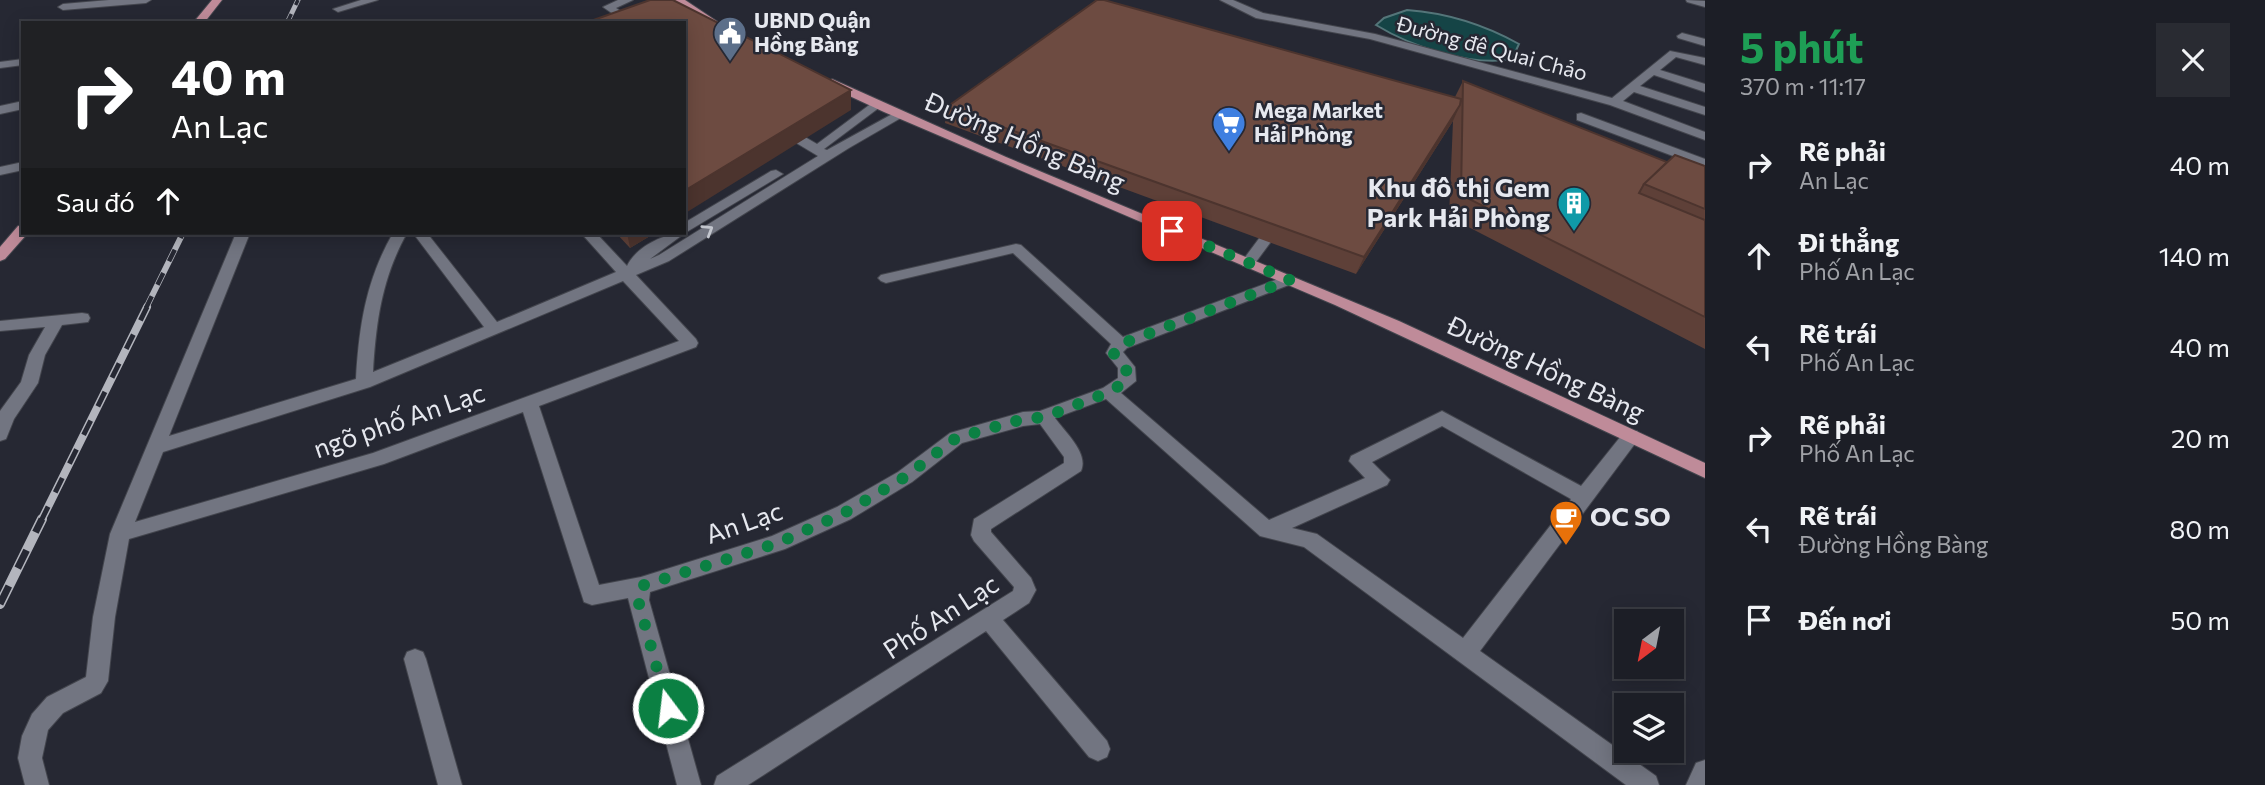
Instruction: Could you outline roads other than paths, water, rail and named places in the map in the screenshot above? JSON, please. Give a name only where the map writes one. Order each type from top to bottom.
[{"type":"main road","points":[[200,21],[217,0]]},
{"type":"main road","points":[[678,0],[726,30]]},
{"type":"main road","name":"Đường Hồng Bàng","points":[[814,74],[900,115],[950,133],[1509,377],[1705,471]]},
{"type":"main road","points":[[0,256],[21,231]]},
{"type":"street","points":[[63,7],[146,0]]},
{"type":"street","points":[[333,21],[340,5],[373,0]]},
{"type":"street","points":[[628,0],[608,8],[631,21]]},
{"type":"street","name":"Đường đê Quai Chảo","points":[[1225,0],[1260,16],[1371,36],[1614,102],[1705,136]]},
{"type":"street","points":[[1691,0],[1705,4]]},
{"type":"street","points":[[1682,36],[1705,43]]},
{"type":"street","points":[[1614,102],[1674,53],[1705,62]]},
{"type":"street","points":[[0,65],[21,62]]},
{"type":"street","points":[[1652,71],[1705,88]]},
{"type":"street","points":[[1630,87],[1705,111]]},
{"type":"street","points":[[158,447],[364,383],[664,258],[821,153],[835,137],[876,104]]},
{"type":"street","points":[[0,110],[21,106]]},
{"type":"street","points":[[686,228],[821,153],[900,115]]},
{"type":"street","points":[[1581,117],[1702,167]]},
{"type":"street","points":[[770,122],[821,153]]},
{"type":"street","points":[[0,171],[21,166]]},
{"type":"street","points":[[1248,262],[1277,217]]},
{"type":"street","points":[[37,785],[30,760],[43,716],[55,705],[92,687],[97,681],[104,617],[120,534],[158,447],[242,235]]},
{"type":"street","points":[[364,383],[369,307],[384,259],[399,235]]},
{"type":"street","points":[[422,235],[493,328]]},
{"type":"street","points":[[590,235],[626,272]]},
{"type":"street","points":[[626,272],[650,250],[675,235]]},
{"type":"street","points":[[886,278],[1016,248],[1121,344]]},
{"type":"street","name":"ngõ phố An Lạc","points":[[120,534],[377,460],[690,344],[626,272]]},
{"type":"street","points":[[1045,417],[1109,392],[1127,381],[1126,366],[1114,354],[1121,344],[1290,280]]},
{"type":"street","points":[[0,326],[82,318]]},
{"type":"street","points":[[0,434],[5,418],[29,383],[37,355],[56,322]]},
{"type":"street","points":[[1109,392],[1267,530],[1310,540],[1647,785]]},
{"type":"street","name":"An Lạc","points":[[529,403],[592,596],[641,586],[778,543],[844,513],[905,477],[956,438],[1023,419],[1045,417]]},
{"type":"street","name":"Phố An Lạc","points":[[726,785],[1021,597],[1025,590],[1019,578],[981,535],[981,525],[1074,466],[1073,456],[1045,417]]},
{"type":"street","points":[[1267,530],[1380,480],[1358,461],[1442,418],[1584,497]]},
{"type":"street","points":[[1465,653],[1631,436]]},
{"type":"street","points":[[641,586],[638,600],[689,785]]},
{"type":"street","points":[[989,619],[1098,749]]},
{"type":"street","points":[[415,659],[450,785]]},
{"type":"street","points":[[1698,785],[1705,772]]},
{"type":"railway","points":[[288,21],[298,0]]},
{"type":"railway","points":[[146,308],[182,235]]},
{"type":"railway","points":[[41,521],[147,307]]},
{"type":"railway","points":[[0,604],[42,519]]},
{"type":"place","name":"UBND Quận Hồng Bàng","points":[[730,63]]},
{"type":"place","name":"Mega Market Hải Phòng","points":[[1229,153]]},
{"type":"place","name":"Khu đô thị Gem Park Hải Phòng","points":[[1574,233]]},
{"type":"place","name":"OC SO","points":[[1566,547]]}]
